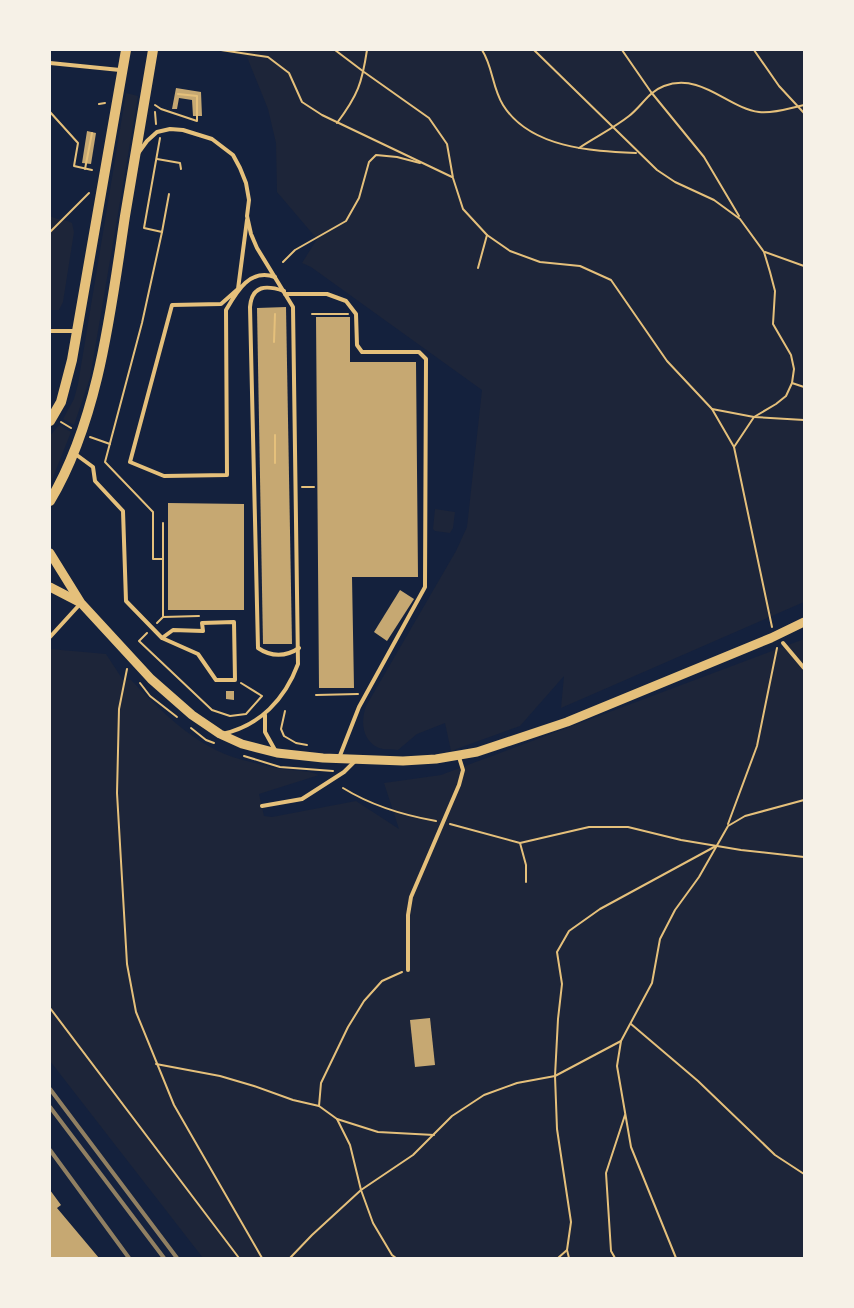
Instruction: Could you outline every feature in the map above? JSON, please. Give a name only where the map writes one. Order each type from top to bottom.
[{"type":"main road","points":[[50,421],[61,402],[77,331],[126,50]]},
{"type":"main road","points":[[50,501],[81,433],[102,353],[153,50]]},
{"type":"street","points":[[50,553],[81,603],[165,693],[192,715],[220,734],[242,744],[277,753],[339,759],[403,761],[459,756],[514,741],[567,722],[771,638],[804,622]]},
{"type":"street","points":[[50,587],[81,603]]},
{"type":"lane","points":[[50,63],[122,71]]},
{"type":"lane","points":[[135,158],[147,141],[157,132],[170,129],[183,130],[212,139],[233,155],[248,192],[238,290],[226,310],[227,475],[164,476],[130,462],[172,305],[221,304],[238,290],[254,276],[276,277]]},
{"type":"lane","points":[[220,734],[251,724],[265,714],[295,673],[300,647],[293,307],[257,248],[247,216]]},
{"type":"lane","points":[[300,647],[290,654],[267,654],[258,648],[250,307],[253,295],[264,287],[273,287],[285,293],[331,295],[346,301],[356,314],[357,345],[362,352],[419,352],[426,359],[426,583],[422,595],[357,712],[339,759]]},
{"type":"lane","points":[[50,331],[77,331]]},
{"type":"lane","points":[[73,452],[93,467],[95,481],[123,511],[126,601],[162,638],[198,654],[216,680],[235,680],[234,622],[202,623],[203,631],[173,630],[162,638]]},
{"type":"lane","points":[[50,638],[81,603]]},
{"type":"lane","points":[[783,643],[804,668]]},
{"type":"lane","points":[[265,714],[265,732],[277,753]]},
{"type":"lane","points":[[408,970],[408,915],[411,897],[459,785],[463,770],[459,756]]},
{"type":"lane","points":[[262,806],[302,799],[344,772],[356,760]]},
{"type":"path","points":[[221,50],[268,57],[289,73],[302,102],[337,123],[453,178]]},
{"type":"path","points":[[335,50],[429,118],[447,144],[453,178],[463,209],[487,235],[510,251],[540,262],[580,266],[611,280],[667,361],[712,409],[734,447],[772,629]]},
{"type":"path","points":[[337,123],[360,88],[367,50]]},
{"type":"path","points":[[482,50],[489,62],[492,78],[503,105],[523,126],[545,138],[579,148],[638,153]]},
{"type":"path","points":[[534,50],[657,170],[675,182],[714,200],[740,219]]},
{"type":"path","points":[[622,50],[651,92],[704,157],[740,219],[764,252],[774,291],[773,324],[791,355],[794,369],[792,383],[786,396],[754,417],[734,447]]},
{"type":"path","points":[[754,50],[779,87],[804,113]]},
{"type":"path","points":[[579,148],[630,115],[651,92],[666,85],[683,82],[719,93],[747,109],[761,112],[804,105]]},
{"type":"path","points":[[154,105],[197,121],[197,96],[178,94]]},
{"type":"path","points":[[99,104],[105,103]]},
{"type":"path","points":[[50,112],[78,143],[74,166],[92,170]]},
{"type":"path","points":[[85,169],[92,133]]},
{"type":"path","points":[[283,262],[295,250],[346,221],[359,198],[369,162],[376,155],[397,157],[426,165]]},
{"type":"path","points":[[158,159],[180,163],[181,169]]},
{"type":"path","points":[[50,231],[88,194]]},
{"type":"path","points":[[162,559],[153,559],[153,512],[105,462],[142,323],[169,194]]},
{"type":"path","points":[[144,228],[162,232]]},
{"type":"path","points":[[478,268],[487,235]]},
{"type":"path","points":[[764,252],[804,266]]},
{"type":"path","points":[[274,342],[275,314]]},
{"type":"path","points":[[312,314],[356,314]]},
{"type":"path","points":[[792,383],[804,387]]},
{"type":"path","points":[[712,409],[754,417],[804,420]]},
{"type":"path","points":[[61,422],[73,430]]},
{"type":"path","points":[[275,435],[275,463]]},
{"type":"path","points":[[86,436],[110,444]]},
{"type":"path","points":[[297,488],[314,487]]},
{"type":"path","points":[[153,512],[159,512]]},
{"type":"path","points":[[163,523],[163,616],[206,616]]},
{"type":"path","points":[[139,641],[212,710],[230,716],[246,714],[262,696],[235,680]]},
{"type":"path","points":[[676,1258],[632,1147],[617,1066],[621,1041],[652,983],[660,939],[675,910],[699,877],[728,826],[757,746],[777,645]]},
{"type":"path","points":[[128,669],[119,709],[117,793],[127,964],[136,1012],[174,1105],[262,1258]]},
{"type":"path","points":[[316,694],[366,694]]},
{"type":"path","points":[[285,711],[281,729],[284,736],[287,740],[308,745]]},
{"type":"path","points":[[344,788],[361,799],[390,811],[468,828],[520,843],[589,826],[628,827],[716,846],[804,857]]},
{"type":"path","points":[[728,826],[745,816],[804,800]]},
{"type":"path","points":[[520,843],[526,865],[526,882]]},
{"type":"path","points":[[569,1258],[567,1250],[571,1222],[557,1129],[555,1076],[562,984],[557,951],[569,931],[600,909],[716,846]]},
{"type":"path","points":[[319,1106],[321,1083],[348,1027],[364,1001],[382,981],[408,970]]},
{"type":"path","points":[[50,1008],[239,1258]]},
{"type":"path","points":[[631,1024],[698,1082],[775,1155],[804,1174]]},
{"type":"path","points":[[290,1258],[362,1190],[413,1155],[453,1116],[484,1095],[517,1083],[555,1076],[621,1041]]},
{"type":"path","points":[[156,1064],[220,1076],[319,1106],[337,1119],[378,1132],[434,1135]]},
{"type":"path","points":[[615,1258],[611,1251],[606,1173],[626,1115]]},
{"type":"path","points":[[337,1119],[350,1145],[373,1223],[396,1258]]},
{"type":"path","points":[[558,1258],[567,1250]]},
{"type":"shaded area","points":[[224,50],[804,50],[804,602],[561,708],[564,676],[520,726],[451,751],[445,723],[417,734],[398,750],[381,749],[373,744],[364,729],[363,717],[366,706],[456,551],[467,527],[482,390],[311,267],[302,263],[317,239],[277,192],[276,143],[268,109],[247,57]]},
{"type":"shaded area","points":[[126,93],[138,96],[90,378],[74,425],[63,419],[74,399],[78,384]]},
{"type":"shaded area","points":[[50,216],[72,223],[74,232],[63,302],[59,310],[50,310]]},
{"type":"shaded area","points":[[59,425],[71,432],[50,485],[50,436]]},
{"type":"shaded area","points":[[435,509],[455,512],[450,533],[433,529]]},
{"type":"shaded area","points":[[804,639],[804,1258],[203,1258],[50,1061],[50,649],[106,654],[123,680],[131,680],[171,719],[216,750],[279,769],[306,771],[319,775],[259,794],[264,816],[272,817],[356,801],[399,829],[384,783],[441,775]]},
{"type":"building","points":[[176,88],[201,92],[202,116],[193,116],[192,100],[179,98],[177,109],[172,109]]},
{"type":"building","points":[[87,131],[96,133],[91,164],[82,163]]},
{"type":"building","points":[[286,307],[292,644],[263,644],[257,308]]},
{"type":"building","points":[[316,317],[350,317],[350,362],[416,362],[418,577],[352,577],[354,688],[319,688]]},
{"type":"building","points":[[168,503],[244,504],[244,610],[168,610]]},
{"type":"building","points":[[400,590],[414,599],[387,641],[374,632]]},
{"type":"building","points":[[226,691],[234,691],[234,700],[226,699]]},
{"type":"building","points":[[430,1018],[435,1065],[415,1067],[410,1020]]},
{"type":"building","points":[[50,1190],[61,1205],[57,1208],[99,1258],[50,1258]]},
{"type":"railway","points":[[50,1089],[177,1258]]},
{"type":"railway","points":[[50,1107],[164,1258]]},
{"type":"railway","points":[[50,1150],[129,1258]]}]
